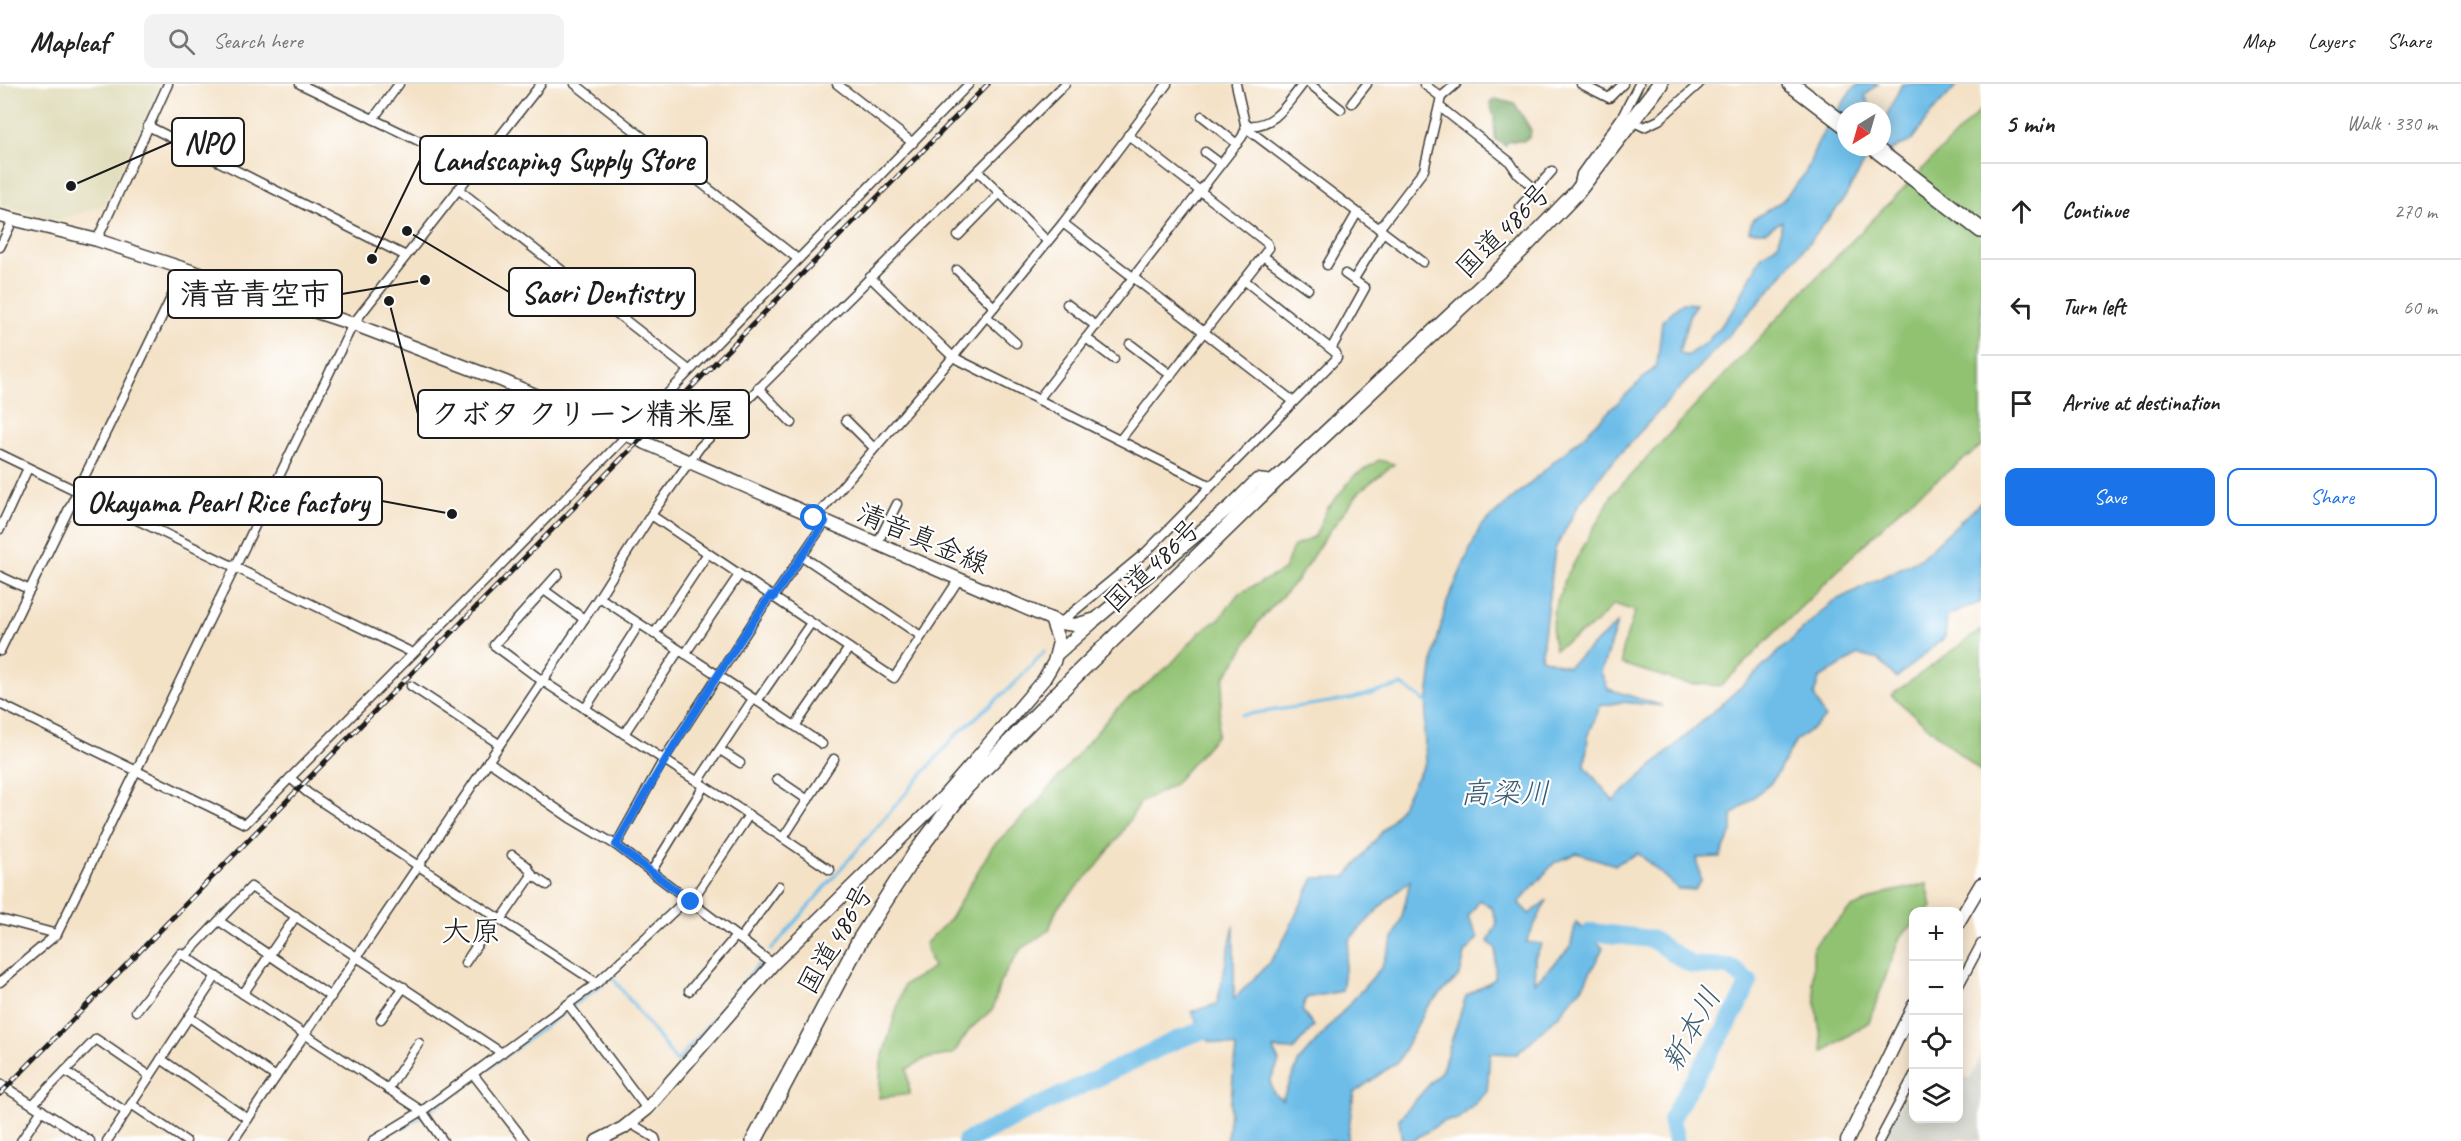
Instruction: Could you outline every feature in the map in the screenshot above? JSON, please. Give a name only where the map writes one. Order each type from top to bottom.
[{"type":"highway","name":"国道486号","points":[[754,1141],[861,938],[915,854],[966,787],[1076,675],[1274,482],[1520,251],[1576,192],[1660,84]]},
{"type":"highway","points":[[1791,84],[1837,119]]},
{"type":"highway","points":[[1885,156],[1981,230]]},
{"type":"main road","name":"清音真金線","points":[[0,216],[97,240],[353,324],[503,381],[1055,621],[1075,625],[1096,619]]},
{"type":"main road","points":[[1057,654],[1231,506],[1257,480],[1274,482]]},
{"type":"main road","points":[[597,1141],[630,1123],[647,1109],[773,964],[942,798],[1044,679],[1057,654],[1059,642],[1055,621]]},
{"type":"main road","points":[[942,798],[966,787],[975,760]]},
{"type":"main road","points":[[1963,916],[1981,884]]},
{"type":"main road","points":[[1847,1141],[1909,1015]]},
{"type":"street","points":[[97,240],[168,84]]},
{"type":"street","points":[[300,84],[475,168]]},
{"type":"street","points":[[373,119],[399,84]]},
{"type":"street","points":[[0,982],[57,934],[233,567],[353,324],[541,84]]},
{"type":"street","points":[[575,84],[798,259]]},
{"type":"street","points":[[837,84],[913,143]]},
{"type":"street","points":[[0,704],[245,824],[969,84]]},
{"type":"street","points":[[233,1141],[599,597],[651,515],[700,447],[1065,84]]},
{"type":"street","points":[[616,845],[664,759],[717,675],[802,556],[820,520],[873,447],[953,357],[1063,224],[1167,84]]},
{"type":"street","points":[[1038,400],[1237,144],[1245,126],[1236,84]]},
{"type":"street","points":[[1245,126],[1276,118],[1303,84]]},
{"type":"street","points":[[1352,103],[1367,84]]},
{"type":"street","points":[[1424,84],[1441,97]]},
{"type":"street","points":[[1354,279],[1381,230],[1424,170],[1441,97],[1456,84]]},
{"type":"street","points":[[1581,84],[1609,98],[1623,84]]},
{"type":"street","points":[[1576,192],[1581,174],[1623,115],[1640,84]]},
{"type":"street","points":[[1632,121],[1644,127],[1659,120],[1699,84]]},
{"type":"street","points":[[1315,86],[1341,109]]},
{"type":"street","points":[[1440,107],[1510,162],[1518,174],[1535,189]]},
{"type":"street","points":[[1202,116],[1237,144]]},
{"type":"street","points":[[148,126],[406,256]]},
{"type":"street","points":[[1245,126],[1423,262]]},
{"type":"street","points":[[1120,440],[1269,248],[1267,243],[1128,135]]},
{"type":"street","points":[[1204,152],[1221,164]]},
{"type":"street","points":[[978,171],[1047,241]]},
{"type":"street","points":[[1520,207],[1552,171]]},
{"type":"street","points":[[458,189],[688,370]]},
{"type":"street","points":[[958,236],[1000,193]]},
{"type":"street","points":[[1327,265],[1358,213]]},
{"type":"street","points":[[0,246],[13,219]]},
{"type":"street","points":[[1063,224],[1293,401]]},
{"type":"street","points":[[1263,256],[1308,289]]},
{"type":"street","points":[[0,651],[185,269]]},
{"type":"street","points":[[957,270],[994,307]]},
{"type":"street","points":[[1330,349],[1365,288],[1346,274]]},
{"type":"street","points":[[870,277],[953,357],[1211,486]]},
{"type":"street","points":[[1055,621],[1146,552],[1337,358],[1336,353],[1244,280]]},
{"type":"street","points":[[1067,304],[1095,327]]},
{"type":"street","points":[[986,316],[1017,343]]},
{"type":"street","points":[[1086,338],[1114,359]]},
{"type":"street","points":[[1130,344],[1170,375]]},
{"type":"street","points":[[758,388],[792,423]]},
{"type":"street","points":[[846,420],[873,447]]},
{"type":"street","points":[[0,454],[413,653]]},
{"type":"street","points":[[0,529],[28,468]]},
{"type":"street","points":[[877,544],[897,504]]},
{"type":"street","points":[[651,515],[894,678],[959,579]]},
{"type":"street","points":[[654,634],[708,553]]},
{"type":"street","points":[[802,556],[921,636]]},
{"type":"street","points":[[558,574],[494,645],[541,680],[830,870]]},
{"type":"street","points":[[624,734],[739,575]]},
{"type":"street","points":[[0,576],[30,591]]},
{"type":"street","points":[[544,590],[584,619]]},
{"type":"street","points":[[599,597],[822,744]]},
{"type":"street","points":[[651,872],[720,750],[811,623]]},
{"type":"street","points":[[585,708],[639,624]]},
{"type":"street","points":[[795,726],[849,648]]},
{"type":"street","points":[[411,686],[499,744]]},
{"type":"street","points":[[720,750],[740,763]]},
{"type":"street","points":[[783,838],[834,759]]},
{"type":"street","points":[[488,761],[570,818],[616,845],[773,964]]},
{"type":"street","points":[[290,778],[308,793],[417,866],[597,983]]},
{"type":"street","points":[[777,779],[808,800]]},
{"type":"street","points":[[377,1140],[424,1114],[476,1076],[502,1053],[569,1007],[597,983],[689,900],[749,815]]},
{"type":"street","points":[[512,855],[547,885]]},
{"type":"street","points":[[465,963],[532,874]]},
{"type":"street","points":[[689,991],[738,938],[779,886]]},
{"type":"street","points":[[185,956],[251,887],[502,1053]]},
{"type":"street","points":[[243,994],[296,916]]},
{"type":"street","points":[[0,919],[57,934]]},
{"type":"street","points":[[219,921],[331,997]]},
{"type":"street","points":[[1963,979],[1981,944]]},
{"type":"street","points":[[135,1011],[181,953],[424,1114],[443,1141]]},
{"type":"street","points":[[107,1141],[216,976]]},
{"type":"street","points":[[381,1018],[404,987]]},
{"type":"street","points":[[569,1007],[647,1109]]},
{"type":"street","points":[[189,1017],[276,1077]]},
{"type":"street","points":[[33,1104],[96,1039],[150,1076]]},
{"type":"street","points":[[388,1089],[419,1043]]},
{"type":"street","points":[[161,1059],[248,1119]]},
{"type":"street","points":[[65,1071],[126,1112]]},
{"type":"street","points":[[476,1076],[525,1141]]},
{"type":"street","points":[[0,1084],[88,1141]]},
{"type":"street","points":[[1879,1141],[1909,1084]]},
{"type":"street","points":[[131,1104],[186,1141]]},
{"type":"street","points":[[21,1141],[42,1110]]},
{"type":"street","points":[[630,1123],[656,1138],[656,1141]]},
{"type":"shaded area","points":[[0,84],[161,84],[104,205],[57,220],[0,205]]},
{"type":"shaded area","points":[[1981,1056],[1981,1141],[1955,1139],[1954,1141],[1897,1141],[1886,1134],[1909,1089],[1909,1123],[1963,1123],[1963,1075],[1970,1079]]},
{"type":"green space","points":[[1495,99],[1515,104],[1531,130],[1530,137],[1523,141],[1509,141],[1505,146],[1495,139],[1494,117],[1490,103]]},
{"type":"green space","points":[[1981,109],[1981,446],[1903,506],[1721,686],[1684,683],[1622,664],[1622,650],[1635,611],[1614,604],[1593,626],[1555,649],[1552,636],[1553,613],[1566,577],[1613,494],[1804,290]]},
{"type":"green space","points":[[1379,460],[1394,464],[1360,491],[1323,540],[1298,579],[1259,621],[1224,678],[1217,735],[1173,785],[1140,803],[1097,866],[1057,908],[1049,930],[1020,950],[1000,982],[993,1009],[970,1029],[953,1054],[925,1059],[907,1069],[910,1094],[879,1098],[881,1062],[904,985],[933,968],[925,944],[950,919],[992,847],[1036,804],[1115,710],[1171,664],[1200,632],[1220,618],[1238,594],[1284,570],[1293,547],[1315,536],[1327,509],[1354,476]]},
{"type":"green space","points":[[1981,630],[1981,772],[1891,695]]},
{"type":"green space","points":[[1927,884],[1932,907],[1909,907],[1909,929],[1900,937],[1869,1022],[1823,1052],[1813,985],[1813,946],[1850,909],[1886,893]]},
{"type":"water","name":"高梁川","points":[[1859,84],[1878,84],[1865,96],[1868,102],[1844,102]]},
{"type":"water","name":"高梁川","points":[[1902,84],[1958,84],[1929,116],[1911,141],[1891,150],[1891,107]]},
{"type":"water","name":"高梁川","points":[[1837,112],[1837,156],[1878,156],[1865,162],[1842,202],[1769,291],[1606,469],[1579,504],[1555,549],[1541,658],[1568,667],[1617,624],[1601,672],[1608,689],[1663,706],[1622,702],[1600,706],[1588,737],[1585,766],[1613,801],[1832,602],[1921,558],[1981,502],[1981,602],[1947,616],[1945,637],[1896,678],[1879,660],[1858,655],[1819,679],[1814,695],[1825,718],[1796,741],[1772,782],[1732,815],[1732,832],[1720,857],[1697,858],[1701,881],[1695,890],[1678,889],[1638,853],[1615,865],[1577,853],[1554,863],[1519,903],[1529,914],[1547,900],[1526,942],[1542,944],[1535,957],[1534,983],[1570,948],[1576,922],[1603,948],[1583,986],[1558,1016],[1517,1054],[1490,1053],[1487,1092],[1459,1119],[1442,1122],[1412,1141],[1402,1141],[1399,1119],[1442,1070],[1466,996],[1495,979],[1496,948],[1488,942],[1497,923],[1492,908],[1480,900],[1468,917],[1478,938],[1465,953],[1460,975],[1427,1007],[1398,1061],[1354,1093],[1347,1141],[1227,1141],[1236,1047],[1209,1041],[1191,1012],[1217,1004],[1234,925],[1234,999],[1270,962],[1280,947],[1314,878],[1346,877],[1397,813],[1426,761],[1424,729],[1434,653],[1447,602],[1480,527],[1581,438],[1657,365],[1662,321],[1682,303],[1696,304],[1689,316],[1679,352],[1686,356],[1707,342],[1733,311],[1761,257],[1779,242],[1782,221],[1766,231],[1749,231],[1752,220],[1782,201],[1805,174],[1819,140]],"holes":[[[1410,881],[1402,917],[1381,968],[1299,1061],[1282,1100],[1273,1092],[1270,1081],[1279,1062],[1273,1049],[1293,1050],[1314,1026],[1302,1010],[1306,998],[1342,991],[1349,940],[1388,899]]]},
{"type":"waterway","points":[[771,950],[956,735],[1013,685],[1045,651]]},
{"type":"waterway","points":[[1242,715],[1350,699],[1402,685],[1429,704]]},
{"type":"waterway","name":"新本川","points":[[1577,956],[1591,932],[1651,939],[1692,965],[1730,967],[1749,982],[1731,1018],[1671,1120],[1676,1141]]},
{"type":"waterway","points":[[403,1128],[433,1109],[612,977],[677,1062],[758,965]]},
{"type":"waterway","points":[[966,1141],[1174,1041],[1225,1022]]},
{"type":"railway","points":[[0,1094],[988,84]]},
{"type":"place","name":"NPO","points":[[71,186]]},
{"type":"place","name":"Saori Dentistry","points":[[407,231]]},
{"type":"place","name":"Landscaping Supply Store","points":[[372,259]]},
{"type":"place","name":"清音青空市","points":[[425,280]]},
{"type":"place","name":"クボタ クリーン精米屋","points":[[389,301]]},
{"type":"place","name":"Okayama Pearl Rice factory","points":[[452,514]]},
{"type":"district","name":"大原","points":[[471,931]]},
{"type":"route","points":[[691,902],[616,845],[664,759],[717,675],[770,596],[773,598],[825,522],[814,518]]}]
